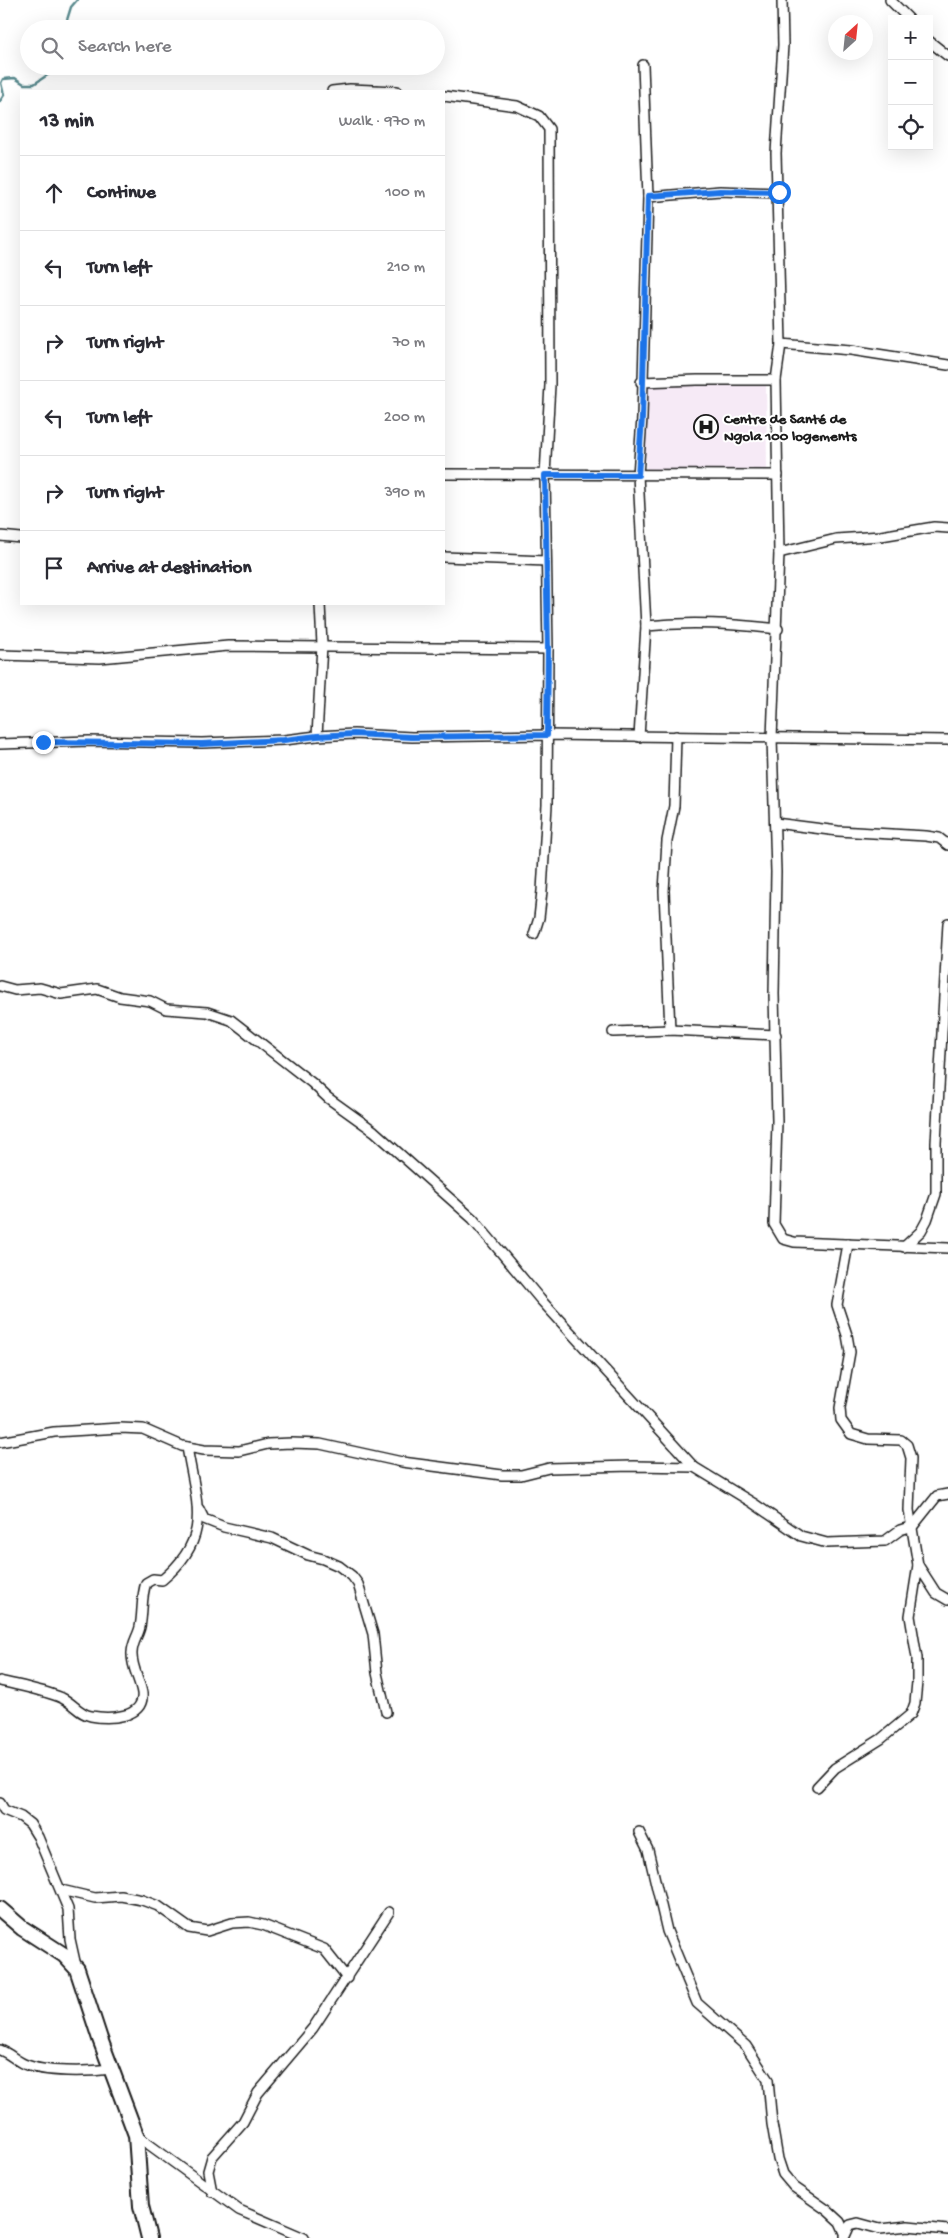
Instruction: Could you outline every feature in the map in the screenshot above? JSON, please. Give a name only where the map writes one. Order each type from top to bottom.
[{"type":"street","points":[[782,0],[783,45],[776,152],[779,192],[781,344],[776,380],[779,553],[778,629],[772,738],[776,872],[774,994],[777,1121],[774,1224],[783,1239],[794,1242],[948,1248]]},
{"type":"street","points":[[890,0],[904,15]]},
{"type":"street","points":[[933,44],[948,56]]},
{"type":"street","points":[[639,737],[646,626],[638,475],[642,418],[641,382],[648,196],[643,65]]},
{"type":"street","points":[[341,90],[374,90]]},
{"type":"street","points":[[445,96],[516,106],[539,116],[549,130],[550,385],[545,475],[548,649],[547,735],[544,868],[539,918],[534,934]]},
{"type":"street","points":[[648,196],[720,191],[779,192]]},
{"type":"street","points":[[781,344],[851,350],[948,365]]},
{"type":"street","points":[[641,382],[776,380]]},
{"type":"street","points":[[445,474],[778,475]]},
{"type":"street","points":[[779,553],[836,539],[881,536],[934,527],[948,528]]},
{"type":"street","points":[[0,536],[20,538]]},
{"type":"street","points":[[445,557],[546,560]]},
{"type":"street","points":[[317,736],[322,646],[320,605]]},
{"type":"street","points":[[646,626],[682,622],[723,622],[778,629]]},
{"type":"street","points":[[0,655],[100,658],[228,646],[548,649]]},
{"type":"street","points":[[0,744],[89,741],[202,744],[354,734],[412,737],[547,735],[948,740]]},
{"type":"street","points":[[670,1030],[664,891],[667,840],[674,806],[676,736]]},
{"type":"street","points":[[775,823],[838,831],[926,836],[939,838],[948,845]]},
{"type":"street","points":[[904,1247],[921,1230],[927,1220],[936,1194],[936,1143],[948,923]]},
{"type":"street","points":[[0,986],[15,990],[40,988],[61,994],[97,989],[120,997],[150,1001],[166,1009],[207,1012],[231,1020],[312,1083],[328,1098],[374,1131],[473,1219],[540,1299],[694,1467],[808,1540],[835,1543],[885,1541],[900,1530],[913,1526],[937,1496],[948,1494]]},
{"type":"street","points":[[613,1032],[670,1030],[776,1035]]},
{"type":"street","points":[[817,1787],[835,1768],[881,1739],[911,1714],[915,1703],[917,1658],[910,1616],[918,1565],[909,1510],[911,1458],[907,1445],[901,1440],[868,1440],[851,1434],[841,1420],[840,1408],[850,1352],[847,1335],[837,1305],[848,1244]]},
{"type":"street","points":[[0,1442],[54,1432],[120,1428],[143,1430],[204,1450],[240,1451],[268,1444],[292,1442],[320,1444],[402,1462],[502,1475],[521,1475],[549,1468],[694,1467]]},
{"type":"street","points":[[0,1681],[64,1699],[78,1710],[90,1716],[115,1717],[130,1714],[140,1705],[142,1694],[131,1654],[139,1629],[144,1603],[143,1591],[146,1583],[153,1579],[162,1580],[179,1566],[188,1554],[196,1533],[197,1507],[187,1446]]},
{"type":"street","points":[[197,1507],[204,1519],[224,1527],[272,1538],[308,1555],[323,1558],[339,1566],[352,1576],[358,1584],[373,1634],[376,1672],[386,1712]]},
{"type":"street","points":[[918,1565],[936,1593],[948,1600]]},
{"type":"street","points":[[0,1803],[4,1810],[21,1817],[30,1824],[38,1837],[68,1909],[70,1939],[77,1969],[136,2135],[141,2206],[149,2238]]},
{"type":"street","points":[[639,1832],[648,1850],[666,1931],[698,2003],[746,2046],[768,2080],[772,2124],[778,2159],[783,2174],[794,2186],[840,2222],[845,2235]]},
{"type":"street","points":[[60,1890],[95,1898],[121,1896],[142,1900],[158,1906],[189,1928],[206,1930],[232,1923],[249,1922],[263,1925],[324,1949],[347,1978]]},
{"type":"street","points":[[0,1909],[22,1928],[64,1955],[77,1969]]},
{"type":"street","points":[[212,2192],[208,2171],[212,2157],[243,2122],[258,2093],[313,2028],[390,1912]]},
{"type":"street","points":[[0,2050],[9,2053],[24,2064],[55,2070],[86,2072],[111,2069]]},
{"type":"street","points":[[136,2135],[239,2210],[304,2238]]},
{"type":"street","points":[[845,2235],[850,2225],[858,2223],[880,2228],[908,2226],[948,2230]]},
{"type":"shaded area","name":"Centre de Santé de Ngola 100 logements","points":[[766,385],[767,469],[646,470],[644,386]]},
{"type":"waterway","points":[[67,20],[71,7],[77,0]]},
{"type":"waterway","points":[[0,101],[4,95],[1,83],[3,79],[15,78],[24,84],[34,84],[48,75]]},
{"type":"place","name":"Centre de Santé de Ngola 100 logements","points":[[706,427]]},
{"type":"route","points":[[43,742],[89,741],[202,744],[354,734],[412,737],[547,735],[548,649],[545,475],[638,475],[642,418],[641,382],[648,196],[720,191],[779,192]]}]
